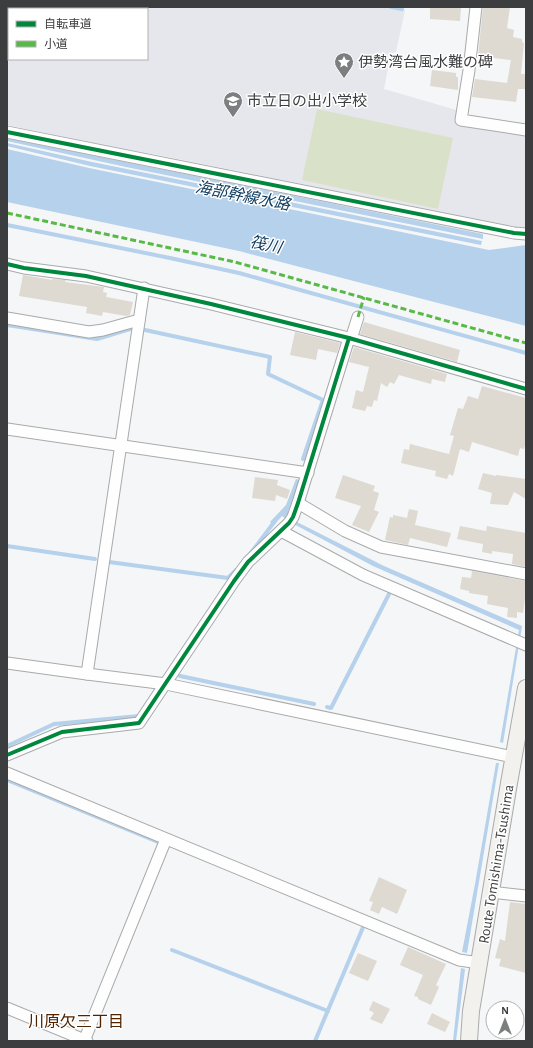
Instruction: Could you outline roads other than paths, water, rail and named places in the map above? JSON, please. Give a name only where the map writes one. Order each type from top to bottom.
[{"type":"main road","name":"Route Tomishima-Tsushima","points":[[470,1041],[471,1011],[513,757],[526,688]]},
{"type":"street","points":[[476,7],[469,70],[461,120],[526,130]]},
{"type":"street","points":[[7,132],[506,232],[526,234]]},
{"type":"street","points":[[7,264],[24,268],[86,276],[144,288],[350,338],[526,389]]},
{"type":"street","points":[[87,674],[144,288]]},
{"type":"street","points":[[7,755],[62,732],[139,722],[248,562],[291,520],[308,473],[350,338],[358,317]]},
{"type":"street","points":[[7,318],[89,332],[103,330],[140,320]]},
{"type":"street","points":[[7,429],[308,473]]},
{"type":"street","points":[[298,503],[346,531],[381,547],[526,574]]},
{"type":"street","points":[[281,531],[363,575],[520,643]]},
{"type":"street","points":[[7,662],[166,684],[513,757]]},
{"type":"street","points":[[7,773],[460,960],[480,963]]},
{"type":"street","points":[[7,1008],[85,1041],[166,839]]},
{"type":"street","points":[[491,892],[526,896]]},
{"type":"water","points":[[7,138],[483,234],[483,239],[126,167],[7,141]]},
{"type":"water","name":"海部幹線水路","points":[[7,143],[92,162],[482,241],[481,245],[90,166],[7,146]]},
{"type":"water","name":"筏川","points":[[7,149],[89,168],[489,250],[526,245],[526,326],[239,251],[7,202]]},
{"type":"water","points":[[296,479],[300,480],[294,500],[288,511],[290,516],[295,521],[384,566],[522,626],[503,743],[500,742],[519,630],[373,566],[288,521],[282,516],[274,525],[270,522],[286,505]]},
{"type":"water","points":[[496,763],[499,763],[467,953],[462,952]]},
{"type":"water","points":[[461,968],[465,969],[456,1041],[453,1041]]},
{"type":"waterway","points":[[391,7],[402,9],[402,7]]},
{"type":"waterway","points":[[7,225],[239,273],[526,353]]},
{"type":"waterway","points":[[7,325],[97,339],[130,329]]},
{"type":"waterway","points":[[145,330],[270,357],[268,374],[323,400],[303,459]]},
{"type":"waterway","points":[[250,554],[275,521]]},
{"type":"waterway","points":[[7,546],[95,559]]},
{"type":"waterway","points":[[109,562],[228,578],[236,570]]},
{"type":"waterway","points":[[327,707],[331,708],[389,594]]},
{"type":"waterway","points":[[180,676],[314,704]]},
{"type":"waterway","points":[[7,746],[54,724],[139,716]]},
{"type":"waterway","points":[[7,780],[158,842]]},
{"type":"waterway","points":[[315,1041],[364,925]]},
{"type":"waterway","points":[[172,950],[328,1011]]},
{"type":"place","name":"伊勢湾台風水難の碑","points":[[344,79]]},
{"type":"place","name":"市立日の出小学校","points":[[233,118]]},
{"type":"district","name":"川原欠三丁目","points":[[76,1021]]}]
